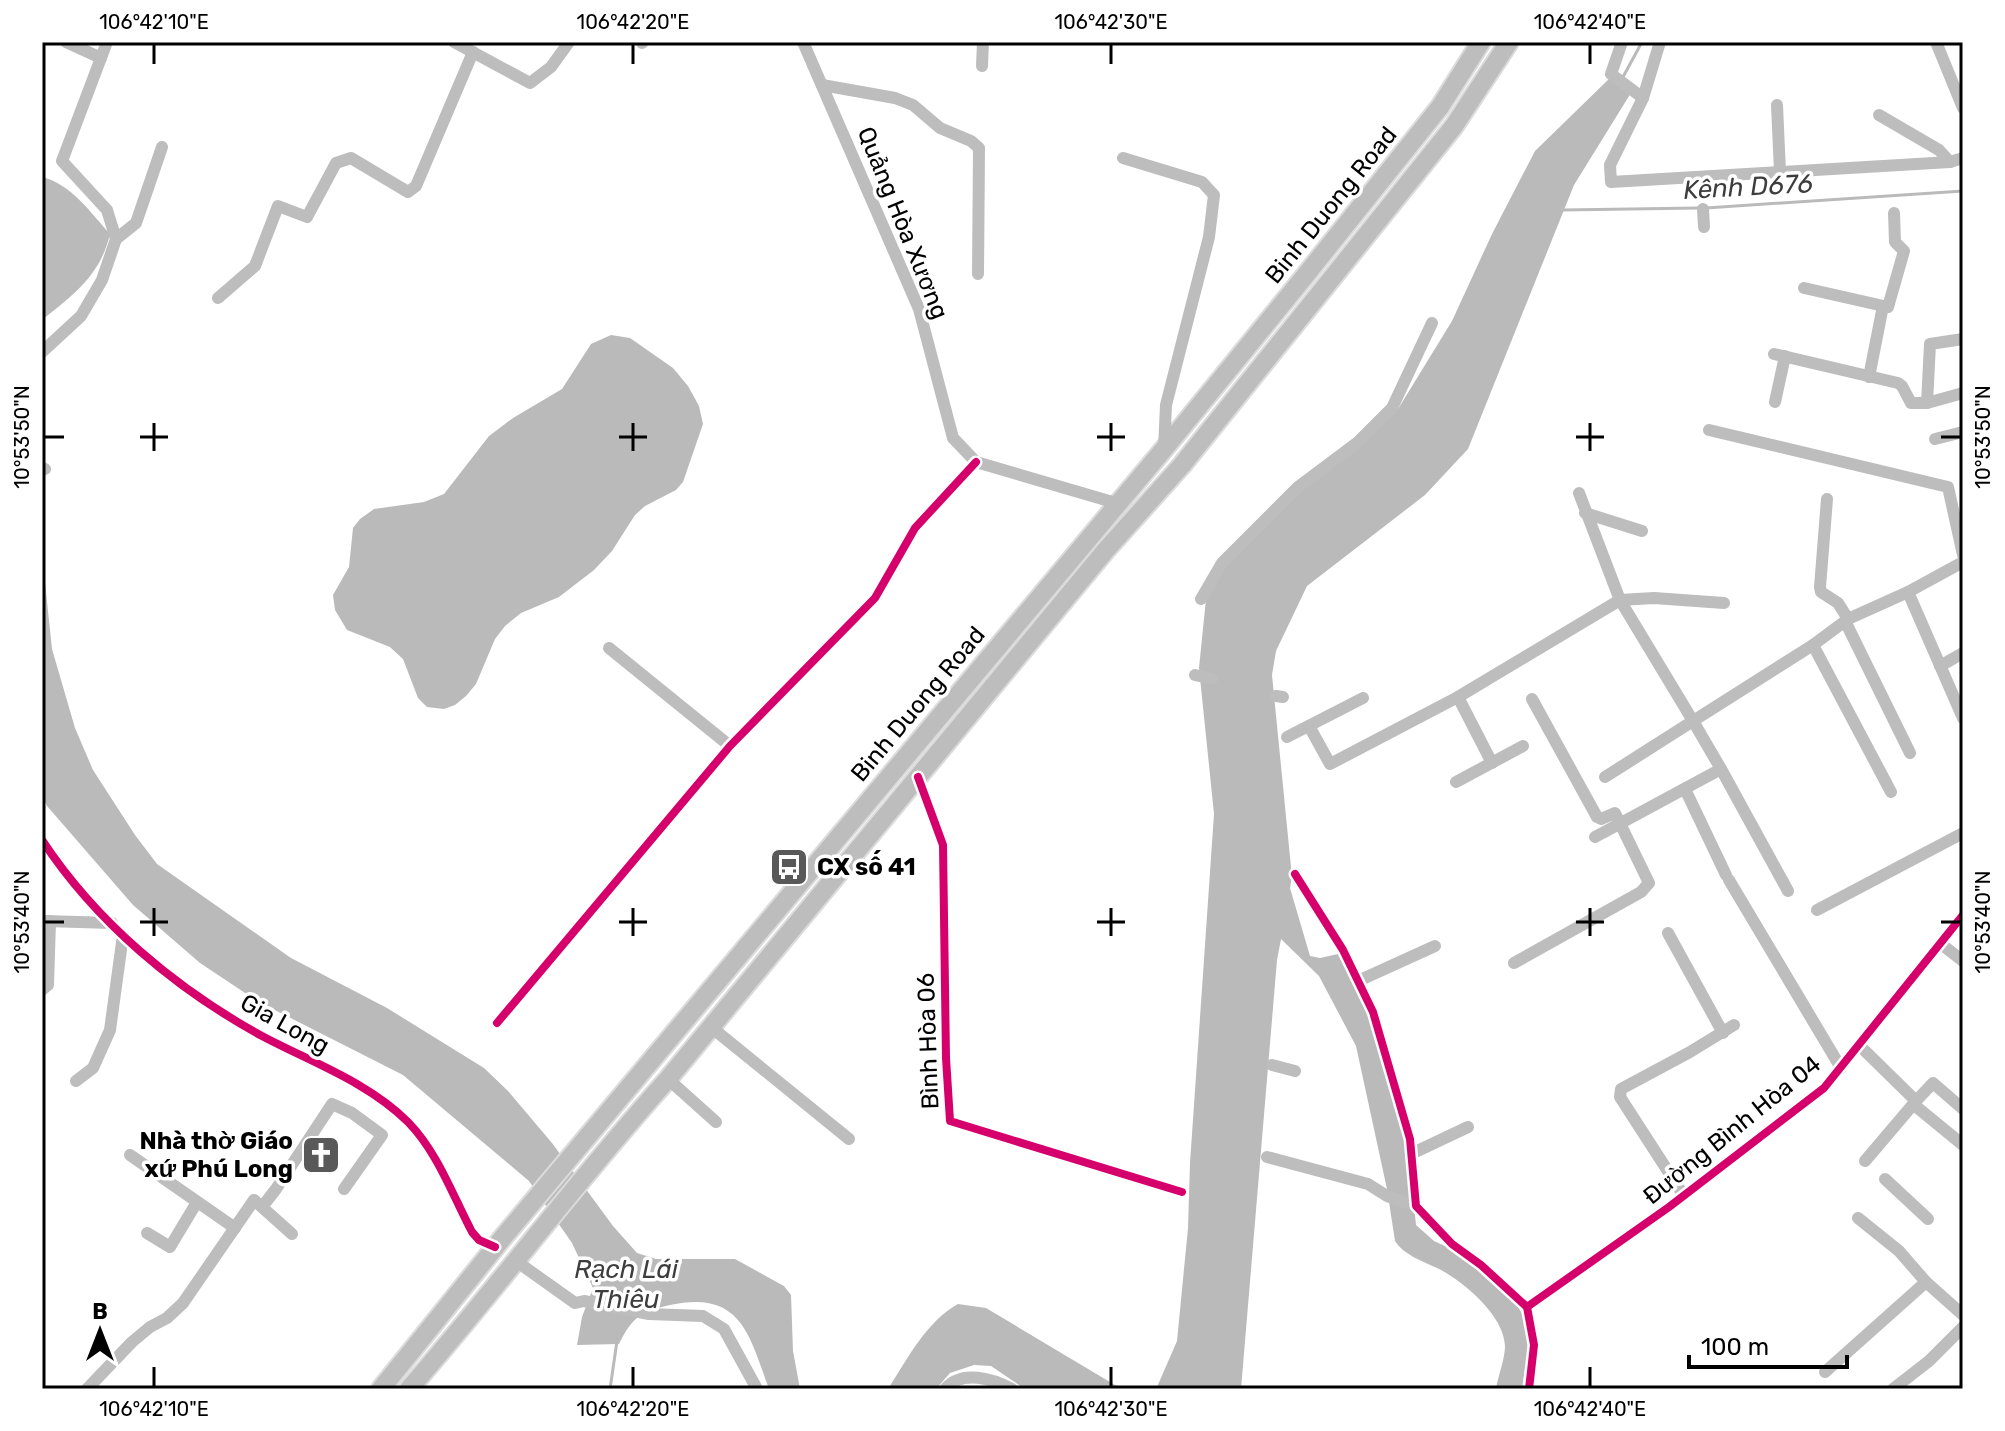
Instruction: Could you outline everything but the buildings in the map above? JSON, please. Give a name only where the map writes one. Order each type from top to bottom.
[{"type":"highway","name":"Binh Duong Road","points":[[381,1389],[500,1241],[1164,449],[1440,107],[1481,42]]},
{"type":"highway","name":"Binh Duong Road","points":[[521,1255],[610,1143],[668,1079],[1105,551],[1182,465],[1454,126],[1509,42]]},
{"type":"highway","points":[[1164,449],[1182,465]]},
{"type":"highway","points":[[880,787],[899,801]]},
{"type":"highway","points":[[744,949],[764,964]]},
{"type":"highway","points":[[409,1389],[521,1255]]},
{"type":"street","points":[[66,42],[101,58]]},
{"type":"street","points":[[107,42],[62,161],[107,210],[115,243]]},
{"type":"street","points":[[454,42],[530,83],[551,67],[569,42]]},
{"type":"street","name":"Quảng Hòa Xương","points":[[803,42],[919,309],[953,438],[976,462]]},
{"type":"street","points":[[982,66],[983,42]]},
{"type":"street","points":[[1622,42],[1611,74],[1643,98]]},
{"type":"street","points":[[1660,42],[1643,98],[1610,165],[1611,182],[1702,183],[1780,172],[1957,160]]},
{"type":"street","points":[[1936,42],[1963,108]]},
{"type":"street","points":[[218,298],[255,266],[278,206],[307,217],[336,163],[351,158],[408,192],[416,186],[473,52]]},
{"type":"street","points":[[822,85],[895,98],[913,105],[940,128],[971,141],[979,148],[978,274]]},
{"type":"street","points":[[1777,105],[1780,172]]},
{"type":"street","points":[[1879,115],[1957,160]]},
{"type":"street","points":[[42,352],[81,316],[105,272],[115,243],[136,223],[162,147]]},
{"type":"street","points":[[1123,158],[1202,182],[1214,195],[1209,237],[1166,405],[1164,449]]},
{"type":"street","points":[[1703,209],[1704,227]]},
{"type":"street","points":[[1804,288],[1888,307],[1904,251],[1895,242],[1894,213]]},
{"type":"street","points":[[1869,377],[1883,306]]},
{"type":"street","points":[[1201,599],[1222,563],[1298,487],[1358,442],[1392,408],[1432,323]]},
{"type":"street","points":[[1927,403],[1930,344],[1963,339]]},
{"type":"street","points":[[1775,402],[1780,355],[1902,386],[1912,404],[1963,393]]},
{"type":"street","points":[[1709,430],[1948,487],[1963,555]]},
{"type":"street","points":[[1935,439],[1963,432]]},
{"type":"street","points":[[497,1023],[730,746],[875,598],[915,528],[976,462],[1116,503]]},
{"type":"street","points":[[1579,493],[1620,600],[1721,769],[1788,891]]},
{"type":"street","points":[[1827,499],[1821,592],[1838,603],[1910,753]]},
{"type":"street","points":[[1585,513],[1642,531]]},
{"type":"street","points":[[1605,777],[1813,645],[1847,620],[1963,562]]},
{"type":"street","points":[[1908,592],[1963,718]]},
{"type":"street","points":[[1309,726],[1330,764],[1458,697],[1620,600],[1654,598],[1724,603]]},
{"type":"street","points":[[1813,645],[1891,792]]},
{"type":"street","points":[[609,648],[730,746]]},
{"type":"street","points":[[1940,666],[1963,653]]},
{"type":"street","points":[[1195,675],[1212,679]]},
{"type":"street","points":[[1458,697],[1492,763]]},
{"type":"street","points":[[1287,737],[1363,698]]},
{"type":"street","points":[[1514,963],[1647,886],[1649,879],[1614,812],[1601,819],[1597,817],[1532,699]]},
{"type":"street","points":[[1456,782],[1523,746]]},
{"type":"street","points":[[1595,837],[1721,769]]},
{"type":"street","name":"Bình Hòa 06","points":[[918,777],[943,845],[946,1058],[950,1121],[1179,1191]]},
{"type":"street","points":[[1685,789],[1728,877],[1841,1068]]},
{"type":"street","points":[[1817,910],[1963,833]]},
{"type":"street","name":"Gia Long","points":[[42,840],[63,872],[159,968],[218,1010],[365,1089],[397,1112],[430,1149],[472,1232],[484,1243],[500,1241]]},
{"type":"street","points":[[1295,874],[1343,950],[1373,1012],[1413,1153],[1416,1206]]},
{"type":"street","name":"Đường Bình Hòa 04","points":[[1527,1307],[1684,1196],[1824,1088],[1963,915]]},
{"type":"street","points":[[42,990],[48,985],[46,921],[112,923]]},
{"type":"street","points":[[1668,933],[1728,1029],[1621,1089],[1620,1097],[1684,1196]]},
{"type":"street","points":[[76,1081],[93,1068],[110,1030],[123,935]]},
{"type":"street","points":[[1941,944],[1963,961]]},
{"type":"street","points":[[1358,981],[1435,946]]},
{"type":"street","points":[[711,1027],[849,1139]]},
{"type":"street","points":[[1860,1046],[1963,1145]]},
{"type":"street","points":[[1272,1065],[1295,1071]]},
{"type":"street","points":[[668,1079],[716,1122]]},
{"type":"street","points":[[1865,1161],[1933,1083],[1963,1109]]},
{"type":"street","points":[[262,1207],[332,1104],[352,1113],[382,1135],[344,1189]]},
{"type":"street","points":[[1413,1153],[1468,1127]]},
{"type":"street","points":[[130,1155],[235,1228]]},
{"type":"street","points":[[1267,1157],[1368,1184],[1387,1196],[1416,1206],[1452,1244],[1481,1265],[1527,1307],[1534,1345],[1529,1389]]},
{"type":"street","points":[[1885,1179],[1928,1219]]},
{"type":"street","points":[[87,1389],[132,1342],[183,1303],[254,1200],[292,1234]]},
{"type":"street","points":[[147,1233],[170,1247],[197,1202]]},
{"type":"street","points":[[1858,1218],[1899,1251],[1926,1282],[1963,1315]]},
{"type":"street","points":[[521,1255],[575,1303],[584,1301],[649,1314],[703,1316],[724,1329],[757,1389]]},
{"type":"street","points":[[1825,1372],[1926,1282]]},
{"type":"street","points":[[1893,1389],[1963,1327]]},
{"type":"street","points":[[945,1389],[964,1377],[995,1380],[1012,1389]]},
{"type":"water","points":[[1612,76],[1634,88],[1574,185],[1468,449],[1425,495],[1307,586],[1276,651],[1272,675],[1292,877],[1290,888],[1310,956],[1320,958],[1338,954],[1370,1014],[1409,1155],[1416,1225],[1434,1241],[1456,1251],[1516,1303],[1525,1319],[1528,1348],[1522,1389],[1496,1389],[1505,1346],[1503,1334],[1490,1311],[1458,1281],[1408,1254],[1395,1241],[1356,1046],[1319,976],[1281,939],[1241,1389],[1148,1389],[1157,1387],[1177,1341],[1188,1228],[1214,814],[1199,668],[1206,599],[1226,566],[1302,488],[1398,409],[1452,321],[1535,151]]},
{"type":"water","points":[[42,177],[71,193],[110,234],[93,273],[42,320]]},
{"type":"water","points":[[611,335],[630,338],[673,368],[699,406],[703,424],[683,482],[676,490],[645,506],[635,515],[612,551],[594,570],[559,597],[521,613],[505,626],[495,639],[476,684],[466,696],[444,709],[427,707],[418,698],[403,659],[390,647],[347,630],[335,610],[333,595],[349,567],[353,528],[374,509],[424,502],[444,494],[489,436],[562,389],[591,344]]},
{"type":"water","name":"Rạch Lái Thiêu","points":[[42,554],[52,649],[75,728],[93,770],[157,864],[291,958],[387,1008],[484,1068],[552,1143],[613,1226],[637,1253],[656,1259],[735,1259],[784,1286],[791,1295],[793,1351],[800,1389],[769,1389],[748,1334],[727,1310],[713,1304],[694,1302],[660,1308],[634,1321],[619,1344],[577,1345],[582,1317],[593,1288],[572,1243],[529,1181],[403,1075],[257,1001],[200,963],[133,905],[47,806],[42,796]]},
{"type":"water","points":[[958,1304],[986,1308],[1115,1385],[1128,1389],[1025,1389],[991,1366],[974,1365],[950,1373],[936,1389],[888,1389],[927,1331]]},
{"type":"waterway","points":[[1623,77],[1642,42]]},
{"type":"waterway","name":"Kênh D676","points":[[1706,208],[1963,191]]},
{"type":"waterway","name":"Kênh D676","points":[[1562,210],[1698,208]]},
{"type":"waterway","points":[[610,1389],[617,1341]]},
{"type":"cycle path","points":[[497,1023],[730,746],[875,598],[915,528],[976,462]]},
{"type":"cycle path","points":[[918,777],[943,845],[946,1058],[950,1121],[1182,1192]]},
{"type":"cycle path","points":[[42,840],[87,899],[169,975],[262,1036],[375,1095],[408,1122],[436,1160],[472,1232],[479,1240],[495,1247]]},
{"type":"cycle path","points":[[1295,874],[1343,950],[1373,1012],[1410,1139],[1416,1206],[1452,1244],[1481,1265],[1527,1307],[1534,1345],[1529,1389]]},
{"type":"cycle path","points":[[1527,1307],[1669,1207],[1824,1088],[1963,915]]},
{"type":"place","name":"CX số 41","points":[[789,867]]},
{"type":"place","name":"Nhà thờ Giáo xứ Phú Long","points":[[321,1155]]}]
